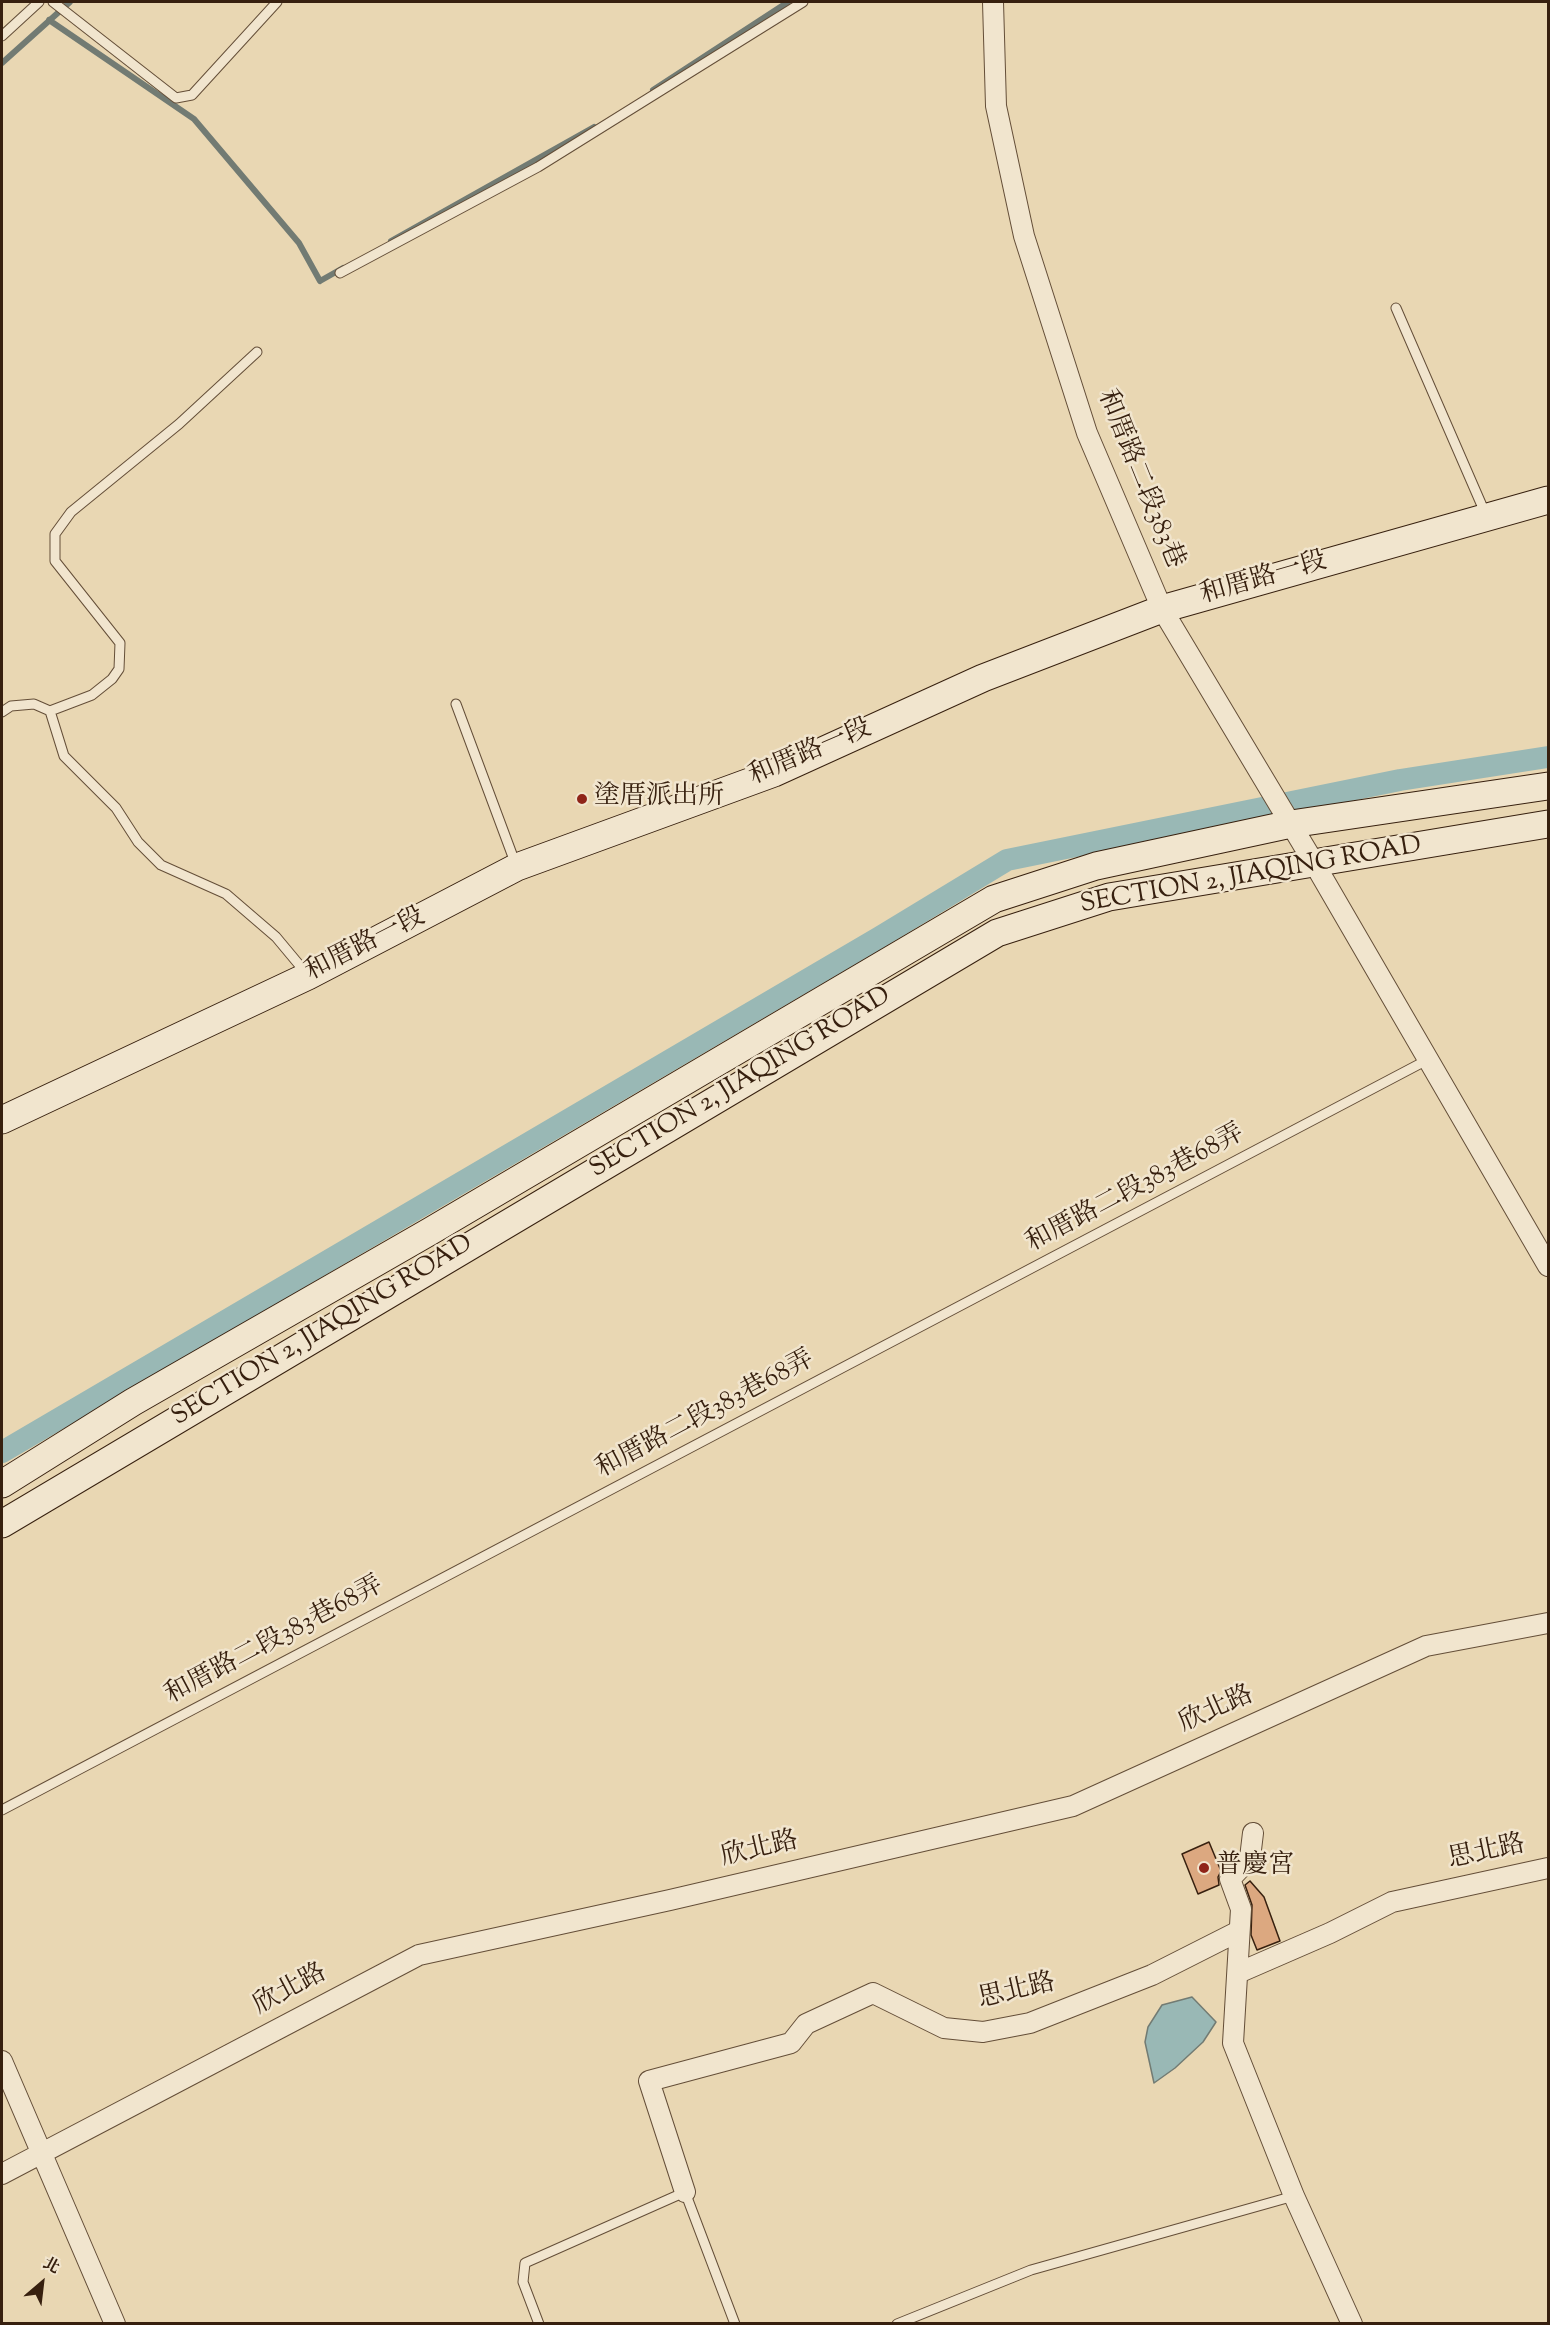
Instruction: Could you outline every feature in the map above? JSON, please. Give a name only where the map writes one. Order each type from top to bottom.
[{"type":"street","name":"和厝路二段383巷","points":[[993,2],[996,106],[1024,236],[1087,433],[1162,609],[1314,863],[1548,1266]]},
{"type":"street","name":"和厝路一段","points":[[2,1120],[308,976],[517,867],[774,772],[982,678],[1162,609],[1548,500]]},
{"type":"street","name":"SECTION 2, JIAQING ROAD","points":[[2,1484],[133,1402],[429,1232],[994,899],[1096,866],[1287,818],[1548,786]]},
{"type":"street","name":"SECTION 2, JIAQING ROAD","points":[[2,1524],[997,933],[1109,897],[1548,824]]},
{"type":"street","name":"欣北路","points":[[2,2174],[419,1955],[670,1900],[1073,1806],[1426,1646],[1548,1623]]},
{"type":"street","points":[[1253,1833],[1250,1858],[1230,1879],[1241,1909],[1233,2043],[1294,2196],[1352,2324]]},
{"type":"street","name":"思北路","points":[[1238,1973],[1330,1933],[1392,1902],[1548,1868]]},
{"type":"street","name":"思北路","points":[[685,2192],[649,2081],[791,2043],[806,2024],[873,1993],[944,2028],[983,2032],[1030,2023],[1152,1975],[1239,1931]]},
{"type":"street","points":[[2,2061],[115,2324]]},
{"type":"lane","points":[[2,36],[39,2]]},
{"type":"lane","points":[[53,2],[176,98],[192,95],[277,2]]},
{"type":"lane","points":[[340,273],[538,167],[803,2]]},
{"type":"lane","points":[[1396,308],[1487,517]]},
{"type":"lane","points":[[2,712],[11,706],[34,704],[50,711],[92,695],[112,679],[119,669],[120,643],[55,561],[55,534],[71,512],[179,424],[257,352]]},
{"type":"lane","points":[[456,704],[517,867]]},
{"type":"lane","points":[[50,711],[64,756],[117,808],[138,842],[161,865],[226,894],[276,937],[308,976]]},
{"type":"lane","name":"和厝路二段383巷68弄","points":[[2,1810],[1429,1059]]},
{"type":"lane","points":[[539,2324],[523,2282],[525,2262],[685,2192],[735,2324]]},
{"type":"lane","points":[[897,2324],[1031,2270],[1294,2196]]},
{"type":"water","points":[[1192,1997],[1216,2022],[1203,2042],[1175,2068],[1154,2083],[1145,2042],[1148,2027],[1162,2005]]},
{"type":"building","name":"普慶宮","points":[[1209,1842],[1221,1871],[1218,1877],[1219,1885],[1198,1894],[1182,1854]]},
{"type":"building","points":[[1250,1881],[1264,1897],[1280,1941],[1257,1950],[1251,1935],[1252,1905],[1245,1885]]},
{"type":"waterway","points":[[2,63],[70,2]]},
{"type":"waterway","points":[[653,90],[788,2]]},
{"type":"waterway","points":[[49,20],[194,119],[299,243],[320,281],[343,268]]},
{"type":"waterway","points":[[391,241],[594,127]]},
{"type":"waterway","points":[[2,1452],[880,937],[1007,860],[1400,780],[1548,757]]},
{"type":"place","name":"塗厝派出所","points":[[582,799]]},
{"type":"place","name":"普慶宮","points":[[1204,1868]]}]
